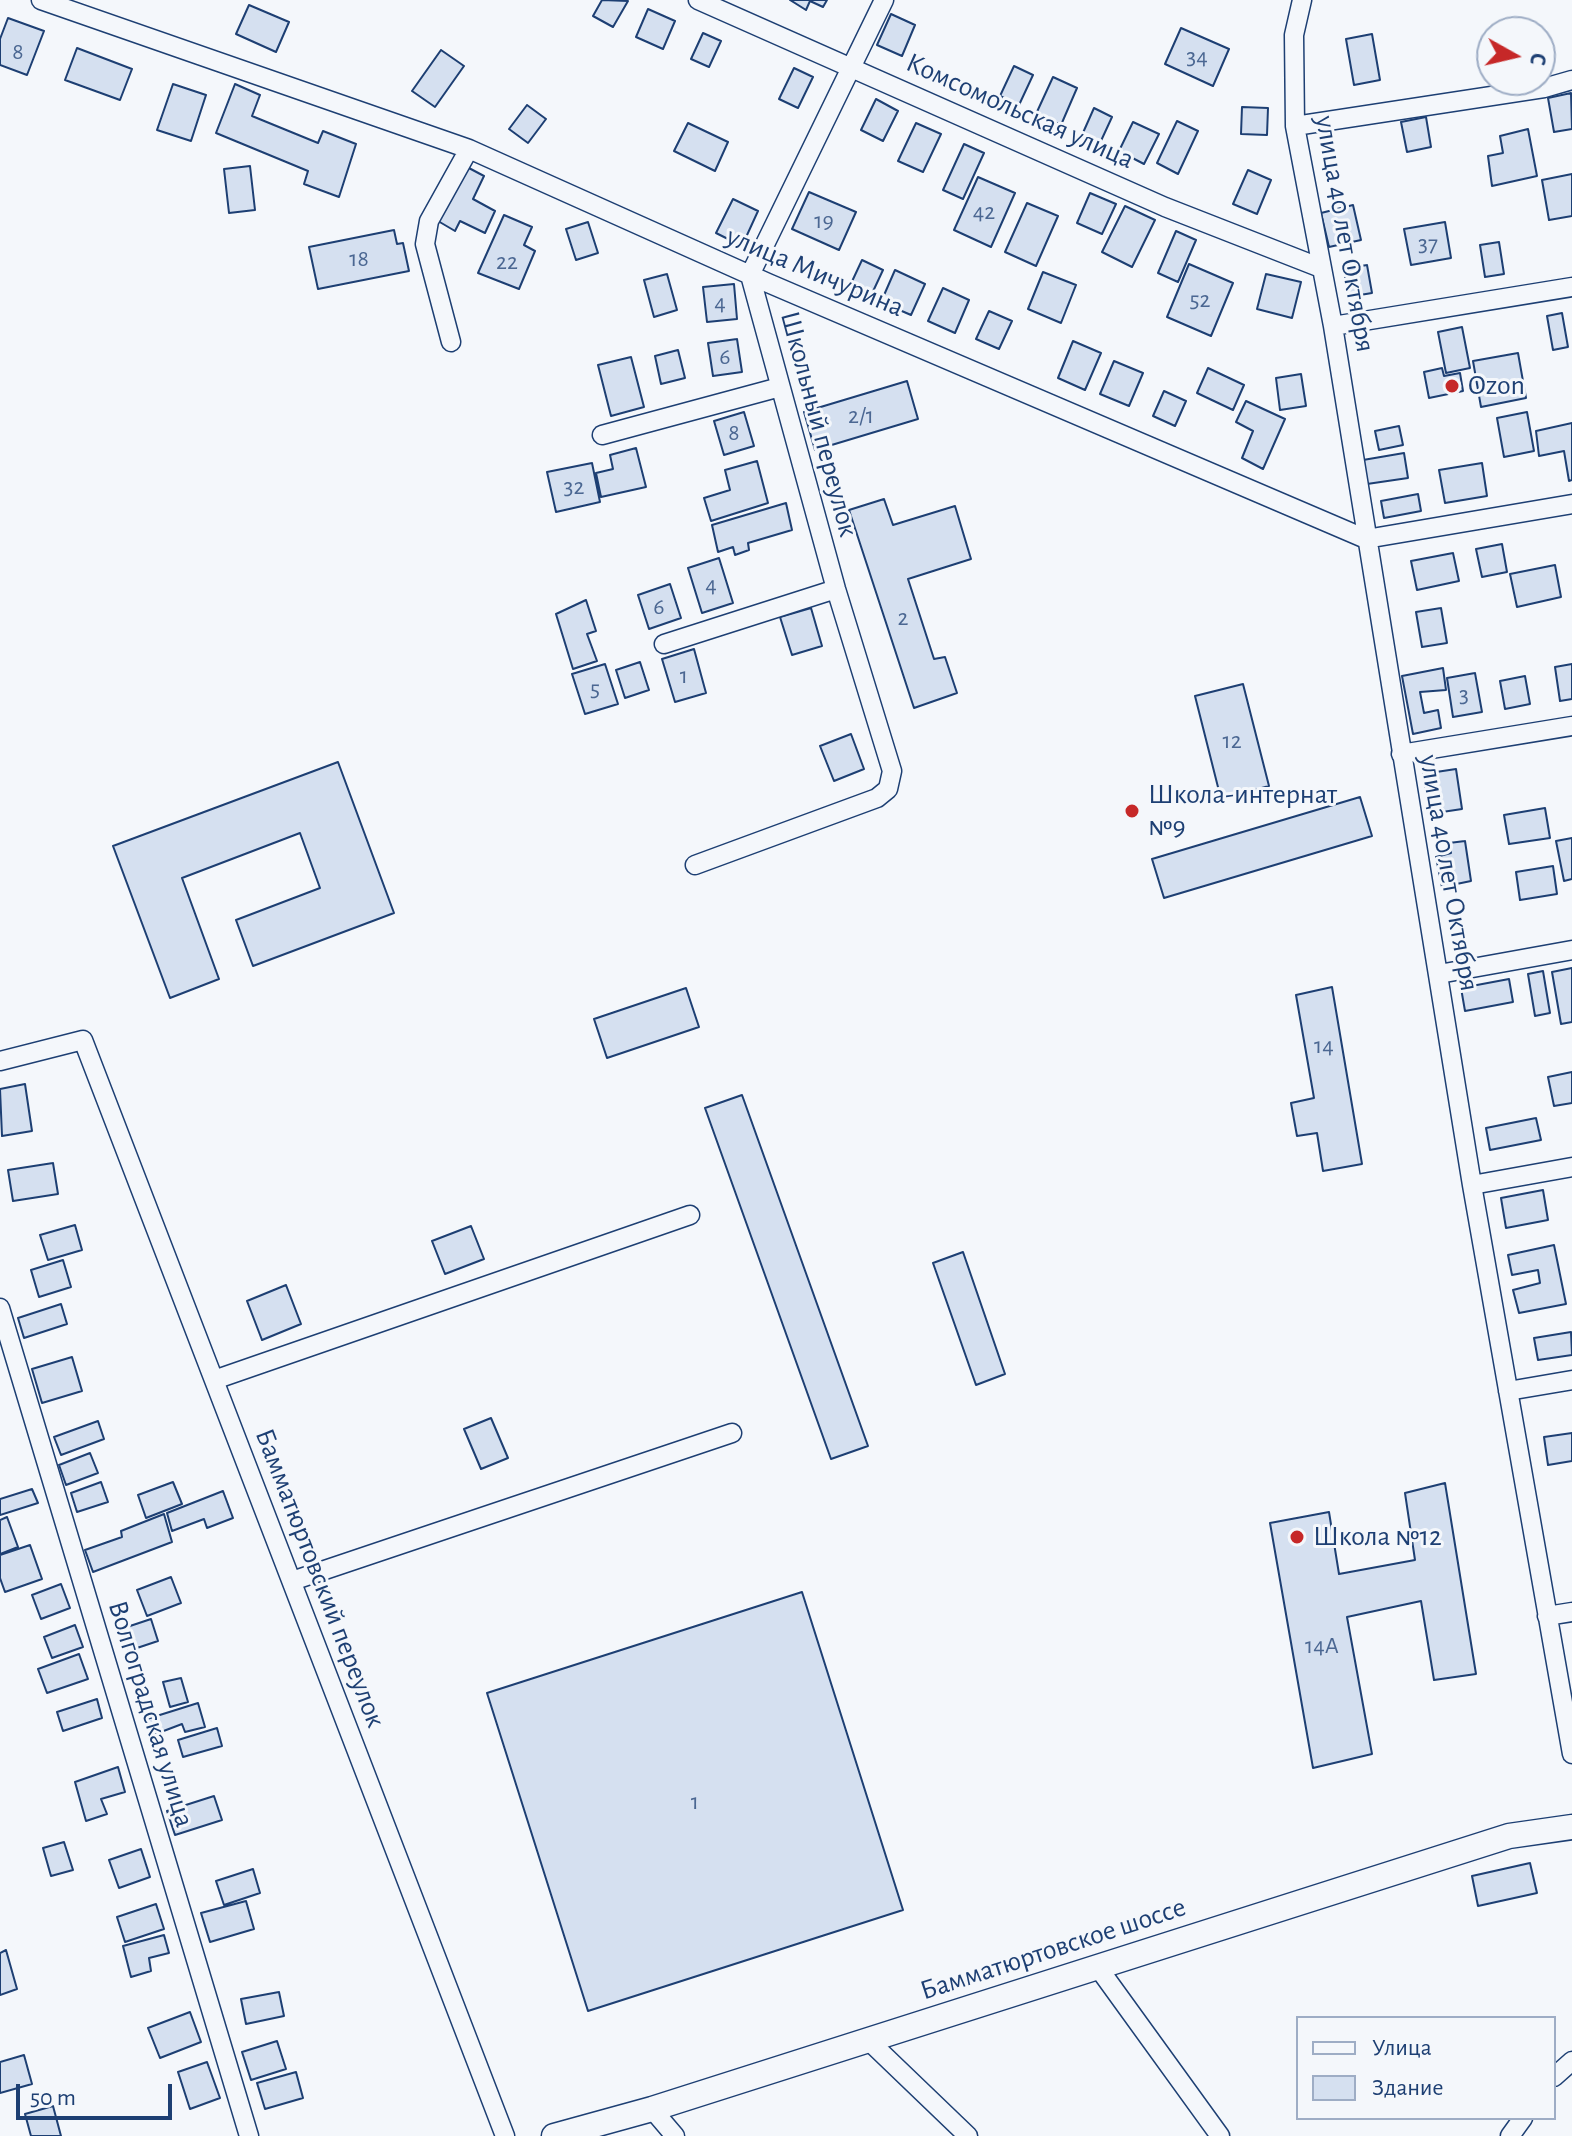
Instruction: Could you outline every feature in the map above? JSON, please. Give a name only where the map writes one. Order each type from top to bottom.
[{"type":"street","name":"улица Мичурина","points":[[41,0],[469,149],[750,275],[1366,539]]},
{"type":"street","name":"Комсомольская улица","points":[[698,0],[1165,207],[1321,268]]},
{"type":"street","points":[[750,275],[884,0]]},
{"type":"street","name":"улица 40 лет Октября","points":[[1302,0],[1294,35],[1295,126],[1333,326],[1472,1185],[1572,1754]]},
{"type":"street","points":[[1295,126],[1544,88],[1572,80]]},
{"type":"street","points":[[451,342],[425,244],[429,221],[469,149]]},
{"type":"street","name":"Школьный переулок","points":[[695,865],[877,798],[888,789],[892,771],[836,589],[750,275]]},
{"type":"street","points":[[1333,326],[1572,287]]},
{"type":"street","points":[[602,435],[780,387]]},
{"type":"street","points":[[1366,539],[1572,504]]},
{"type":"street","points":[[664,644],[836,589]]},
{"type":"street","points":[[1401,754],[1572,726]]},
{"type":"street","points":[[1439,974],[1572,950]]},
{"type":"street","name":"Бамматюртовский переулок","points":[[0,1061],[83,1040],[505,2136]]},
{"type":"street","points":[[1472,1185],[1572,1167]]},
{"type":"street","points":[[214,1380],[690,1215]]},
{"type":"street","name":"Волгоградская улица","points":[[0,1308],[249,2136]]},
{"type":"street","points":[[1508,1391],[1572,1380]]},
{"type":"street","points":[[292,1581],[732,1433]]},
{"type":"street","points":[[1547,1616],[1572,1612]]},
{"type":"street","name":"Бамматюртовское шоссе","points":[[554,2136],[652,2109],[1509,1836],[1572,1827]]},
{"type":"street","points":[[1097,1966],[1220,2136]]},
{"type":"street","points":[[867,2039],[968,2136]]},
{"type":"street","points":[[1556,2075],[1572,2061]]},
{"type":"street","points":[[652,2109],[675,2136]]},
{"type":"building","points":[[602,0],[628,1],[613,27],[593,16]]},
{"type":"building","points":[[790,0],[827,0],[823,7],[810,1],[806,10]]},
{"type":"building","points":[[249,5],[289,22],[276,52],[236,34]]},
{"type":"building","points":[[648,9],[675,21],[663,49],[636,37]]},
{"type":"building","points":[[891,14],[915,25],[902,56],[877,45]]},
{"type":"building","points":[[8,18],[44,31],[27,75],[0,65],[0,39]]},
{"type":"building","points":[[1181,28],[1229,49],[1213,86],[1165,64]]},
{"type":"building","points":[[703,33],[721,41],[709,67],[691,59]]},
{"type":"building","points":[[1372,34],[1380,80],[1354,85],[1346,39]]},
{"type":"building","points":[[77,48],[132,69],[120,100],[65,80]]},
{"type":"building","points":[[441,50],[464,66],[435,107],[412,91]]},
{"type":"building","points":[[1014,66],[1033,75],[1019,105],[1000,96]]},
{"type":"building","points":[[794,68],[813,77],[798,108],[779,99]]},
{"type":"building","points":[[1053,77],[1077,88],[1061,125],[1036,114]]},
{"type":"building","points":[[173,84],[206,95],[191,141],[157,130]]},
{"type":"building","points":[[235,84],[260,95],[252,116],[318,143],[323,131],[356,144],[339,197],[304,184],[308,171],[216,133]]},
{"type":"building","points":[[1571,93],[1572,129],[1554,132],[1548,98]]},
{"type":"building","points":[[876,99],[898,111],[883,141],[861,130]]},
{"type":"building","points":[[527,105],[546,119],[528,143],[509,129]]},
{"type":"building","points":[[1242,107],[1268,108],[1267,135],[1241,134]]},
{"type":"building","points":[[1094,108],[1112,117],[1100,143],[1082,135]]},
{"type":"building","points":[[1426,117],[1431,147],[1407,152],[1401,122]]},
{"type":"building","points":[[1177,121],[1198,131],[1178,174],[1157,163]]},
{"type":"building","points":[[1133,122],[1159,134],[1144,164],[1119,151]]},
{"type":"building","points":[[688,123],[728,142],[715,171],[674,151]]},
{"type":"building","points":[[916,123],[941,134],[923,172],[898,161]]},
{"type":"building","points":[[1528,129],[1537,176],[1492,186],[1488,156],[1503,153],[1500,136]]},
{"type":"building","points":[[964,144],[984,153],[963,199],[943,190]]},
{"type":"building","points":[[250,166],[255,210],[229,213],[224,169]]},
{"type":"building","points":[[467,167],[484,176],[473,199],[495,211],[485,233],[460,221],[455,231],[438,221]]},
{"type":"building","points":[[1248,170],[1271,180],[1257,214],[1233,204]]},
{"type":"building","points":[[1572,174],[1572,216],[1549,220],[1542,180]]},
{"type":"building","points":[[978,177],[1015,193],[991,247],[954,230]]},
{"type":"building","points":[[809,192],[856,212],[839,250],[792,229]]},
{"type":"building","points":[[1090,193],[1116,204],[1102,234],[1077,223]]},
{"type":"building","points":[[733,199],[758,211],[742,246],[716,233]]},
{"type":"building","points":[[1027,203],[1058,216],[1036,266],[1005,252]]},
{"type":"building","points":[[1353,205],[1361,240],[1329,247],[1321,213]]},
{"type":"building","points":[[1125,206],[1155,220],[1132,267],[1102,252]]},
{"type":"building","points":[[504,215],[532,227],[524,245],[535,251],[519,289],[478,273]]},
{"type":"building","points":[[588,222],[598,253],[576,260],[566,229]]},
{"type":"building","points":[[1445,222],[1451,258],[1411,265],[1404,229]]},
{"type":"building","points":[[394,230],[397,244],[403,243],[409,271],[318,289],[309,247]]},
{"type":"building","points":[[1176,231],[1196,240],[1178,282],[1158,273]]},
{"type":"building","points":[[1499,242],[1504,274],[1485,277],[1480,245]]},
{"type":"building","points":[[862,260],[883,270],[869,300],[848,290]]},
{"type":"building","points":[[1189,264],[1233,283],[1211,336],[1167,317]]},
{"type":"building","points":[[1367,265],[1372,293],[1348,297],[1344,269]]},
{"type":"building","points":[[895,270],[925,284],[911,315],[881,302]]},
{"type":"building","points":[[1043,272],[1076,285],[1061,323],[1028,309]]},
{"type":"building","points":[[667,274],[677,310],[654,317],[644,280]]},
{"type":"building","points":[[1266,274],[1301,282],[1292,318],[1257,309]]},
{"type":"building","points":[[734,284],[737,319],[707,322],[703,287]]},
{"type":"building","points":[[943,288],[969,300],[955,333],[928,321]]},
{"type":"building","points":[[989,311],[1012,321],[999,349],[976,339]]},
{"type":"building","points":[[1562,313],[1568,347],[1553,350],[1547,316]]},
{"type":"building","points":[[1462,327],[1470,368],[1446,373],[1438,332]]},
{"type":"building","points":[[737,339],[742,372],[713,376],[708,343]]},
{"type":"building","points":[[1073,341],[1101,353],[1085,390],[1058,378]]},
{"type":"building","points":[[678,350],[685,378],[661,384],[655,356]]},
{"type":"building","points":[[1518,353],[1526,398],[1481,407],[1473,361]]},
{"type":"building","points":[[631,357],[644,407],[611,416],[598,365]]},
{"type":"building","points":[[1114,361],[1143,373],[1129,406],[1100,394]]},
{"type":"building","points":[[1208,368],[1244,385],[1233,410],[1197,393]]},
{"type":"building","points":[[1442,368],[1444,376],[1460,373],[1463,391],[1429,398],[1424,372]]},
{"type":"building","points":[[1301,374],[1306,406],[1280,410],[1276,378]]},
{"type":"building","points":[[907,381],[918,419],[815,450],[804,412]]},
{"type":"building","points":[[1164,391],[1186,401],[1175,426],[1153,416]]},
{"type":"building","points":[[1246,401],[1285,419],[1263,469],[1242,458],[1253,431],[1236,422]]},
{"type":"building","points":[[744,412],[754,446],[724,455],[714,421]]},
{"type":"building","points":[[1527,412],[1534,451],[1504,457],[1497,418]]},
{"type":"building","points":[[1572,423],[1572,480],[1569,481],[1564,451],[1539,456],[1536,431]]},
{"type":"building","points":[[1399,426],[1403,445],[1379,450],[1375,431]]},
{"type":"building","points":[[636,448],[646,487],[601,497],[596,473],[613,469],[610,455]]},
{"type":"building","points":[[1404,453],[1408,478],[1367,484],[1363,460]]},
{"type":"building","points":[[757,461],[768,503],[711,521],[704,498],[730,490],[725,470]]},
{"type":"building","points":[[592,463],[600,502],[556,512],[547,472]]},
{"type":"building","points":[[1482,463],[1487,496],[1445,503],[1439,470]]},
{"type":"building","points":[[1418,494],[1421,511],[1384,518],[1381,501]]},
{"type":"building","points":[[884,499],[893,525],[955,506],[971,559],[908,579],[934,659],[945,657],[957,693],[914,708],[849,510]]},
{"type":"building","points":[[786,503],[792,530],[748,543],[749,550],[735,555],[733,547],[718,552],[712,525]]},
{"type":"building","points":[[1502,544],[1507,572],[1482,577],[1476,549]]},
{"type":"building","points":[[1453,553],[1459,581],[1417,590],[1411,561]]},
{"type":"building","points":[[719,558],[733,603],[702,613],[688,568]]},
{"type":"building","points":[[1555,565],[1561,597],[1517,607],[1510,574]]},
{"type":"building","points":[[670,584],[681,618],[649,629],[638,595]]},
{"type":"building","points":[[586,600],[596,631],[587,634],[597,661],[573,669],[556,614]]},
{"type":"building","points":[[811,608],[822,646],[792,655],[780,617]]},
{"type":"building","points":[[1441,608],[1447,643],[1422,647],[1416,612]]},
{"type":"building","points":[[694,649],[706,693],[675,702],[662,659]]},
{"type":"building","points":[[640,662],[649,690],[625,698],[616,670]]},
{"type":"building","points":[[605,664],[618,704],[585,714],[572,674]]},
{"type":"building","points":[[1572,664],[1572,699],[1560,701],[1555,667]]},
{"type":"building","points":[[1443,668],[1446,690],[1420,692],[1424,713],[1438,710],[1441,728],[1413,734],[1402,676]]},
{"type":"building","points":[[1475,673],[1482,712],[1453,717],[1447,678]]},
{"type":"building","points":[[1525,676],[1530,704],[1505,709],[1500,681]]},
{"type":"building","points":[[1243,684],[1269,786],[1221,799],[1195,696]]},
{"type":"building","points":[[851,734],[864,769],[834,781],[820,746]]},
{"type":"building","points":[[338,762],[394,913],[253,966],[236,920],[320,888],[300,833],[182,878],[219,979],[170,998],[113,846]]},
{"type":"building","points":[[1456,769],[1462,809],[1429,814],[1423,774]]},
{"type":"building","points":[[1360,797],[1372,836],[1164,898],[1152,859]]},
{"type":"building","points":[[1545,808],[1550,838],[1509,844],[1504,815]]},
{"type":"building","points":[[1572,838],[1572,879],[1564,881],[1556,841]]},
{"type":"building","points":[[1465,841],[1471,881],[1442,887],[1436,857],[1451,853],[1449,843]]},
{"type":"building","points":[[1553,866],[1557,894],[1520,900],[1516,872]]},
{"type":"building","points":[[1572,968],[1572,1022],[1561,1024],[1552,972]]},
{"type":"building","points":[[1543,971],[1550,1013],[1535,1016],[1528,974]]},
{"type":"building","points":[[1509,979],[1513,1002],[1465,1011],[1461,988]]},
{"type":"building","points":[[1332,987],[1362,1164],[1323,1171],[1317,1133],[1297,1136],[1291,1103],[1314,1098],[1296,995]]},
{"type":"building","points":[[686,988],[699,1027],[607,1058],[594,1019]]},
{"type":"building","points":[[1572,1072],[1572,1103],[1554,1106],[1548,1077]]},
{"type":"building","points":[[25,1084],[32,1131],[2,1136],[0,1089]]},
{"type":"building","points":[[742,1095],[868,1446],[831,1459],[705,1108]]},
{"type":"building","points":[[1536,1118],[1541,1140],[1490,1150],[1486,1128]]},
{"type":"building","points":[[53,1163],[58,1194],[13,1201],[8,1170]]},
{"type":"building","points":[[1543,1190],[1548,1220],[1506,1228],[1501,1198]]},
{"type":"building","points":[[75,1225],[82,1250],[48,1260],[40,1235]]},
{"type":"building","points":[[471,1226],[484,1259],[445,1274],[432,1241]]},
{"type":"building","points":[[1554,1245],[1566,1304],[1519,1313],[1513,1290],[1540,1283],[1538,1270],[1512,1275],[1508,1255]]},
{"type":"building","points":[[963,1252],[1005,1374],[976,1385],[933,1263]]},
{"type":"building","points":[[63,1260],[71,1287],[39,1297],[31,1270]]},
{"type":"building","points":[[286,1285],[301,1324],[262,1340],[247,1301]]},
{"type":"building","points":[[61,1304],[67,1324],[24,1338],[18,1318]]},
{"type":"building","points":[[1571,1332],[1572,1355],[1538,1360],[1534,1338]]},
{"type":"building","points":[[72,1357],[82,1391],[42,1403],[32,1369]]},
{"type":"building","points":[[491,1418],[508,1458],[481,1469],[464,1429]]},
{"type":"building","points":[[98,1421],[104,1439],[61,1455],[54,1437]]},
{"type":"building","points":[[1572,1433],[1572,1461],[1548,1465],[1544,1437]]},
{"type":"building","points":[[90,1453],[98,1473],[66,1485],[59,1465]]},
{"type":"building","points":[[101,1482],[108,1502],[77,1512],[71,1493]]},
{"type":"building","points":[[173,1482],[182,1504],[146,1518],[138,1495]]},
{"type":"building","points":[[1445,1483],[1476,1674],[1434,1680],[1421,1601],[1347,1617],[1372,1754],[1313,1768],[1270,1523],[1329,1512],[1339,1574],[1415,1560],[1405,1493]]},
{"type":"building","points":[[32,1489],[38,1503],[0,1515],[0,1499]]},
{"type":"building","points":[[223,1491],[233,1518],[207,1528],[204,1519],[172,1531],[167,1513]]},
{"type":"building","points":[[164,1514],[172,1542],[93,1572],[85,1550],[122,1537],[121,1531]]},
{"type":"building","points":[[7,1517],[18,1547],[0,1554],[0,1520]]},
{"type":"building","points":[[30,1545],[42,1579],[5,1592],[0,1578],[0,1555]]},
{"type":"building","points":[[171,1577],[181,1603],[147,1616],[137,1590]]},
{"type":"building","points":[[61,1584],[70,1608],[41,1619],[32,1595]]},
{"type":"building","points":[[802,1592],[903,1910],[588,2011],[487,1693]]},
{"type":"building","points":[[151,1619],[158,1641],[128,1651],[121,1629]]},
{"type":"building","points":[[75,1625],[83,1647],[52,1658],[44,1637]]},
{"type":"building","points":[[79,1654],[88,1679],[47,1693],[38,1669]]},
{"type":"building","points":[[181,1678],[188,1702],[170,1707],[163,1682]]},
{"type":"building","points":[[97,1699],[102,1718],[63,1731],[57,1712]]},
{"type":"building","points":[[198,1703],[205,1727],[185,1732],[182,1724],[153,1735],[147,1719]]},
{"type":"building","points":[[217,1728],[222,1746],[183,1757],[178,1740]]},
{"type":"building","points":[[118,1767],[125,1792],[101,1799],[107,1814],[86,1821],[75,1782]]},
{"type":"building","points":[[214,1796],[222,1820],[175,1835],[167,1811]]},
{"type":"building","points":[[64,1842],[73,1870],[51,1876],[43,1848]]},
{"type":"building","points":[[141,1849],[150,1877],[119,1888],[109,1860]]},
{"type":"building","points":[[1530,1863],[1537,1893],[1478,1906],[1472,1876]]},
{"type":"building","points":[[253,1869],[260,1893],[224,1905],[216,1881]]},
{"type":"building","points":[[246,1901],[254,1929],[210,1942],[201,1913]]},
{"type":"building","points":[[156,1904],[164,1929],[125,1942],[117,1917]]},
{"type":"building","points":[[164,1935],[169,1953],[149,1958],[151,1971],[131,1977],[123,1946]]},
{"type":"building","points":[[6,1950],[17,1989],[0,1995],[0,1953]]},
{"type":"building","points":[[279,1992],[284,2016],[246,2024],[241,1999]]},
{"type":"building","points":[[190,2012],[201,2042],[160,2058],[148,2028]]},
{"type":"building","points":[[277,2041],[286,2069],[251,2080],[242,2052]]},
{"type":"building","points":[[24,2055],[32,2084],[0,2093],[0,2062]]},
{"type":"building","points":[[207,2062],[220,2098],[190,2109],[178,2072]]},
{"type":"building","points":[[296,2072],[303,2098],[265,2109],[257,2083]]},
{"type":"building","points":[[53,2106],[61,2136],[31,2136],[25,2114]]},
{"type":"place","name":"Ozon","points":[[1452,386]]},
{"type":"place","name":"Школа-интернат №9","points":[[1132,811]]},
{"type":"place","name":"Школа №12","points":[[1297,1537]]}]
